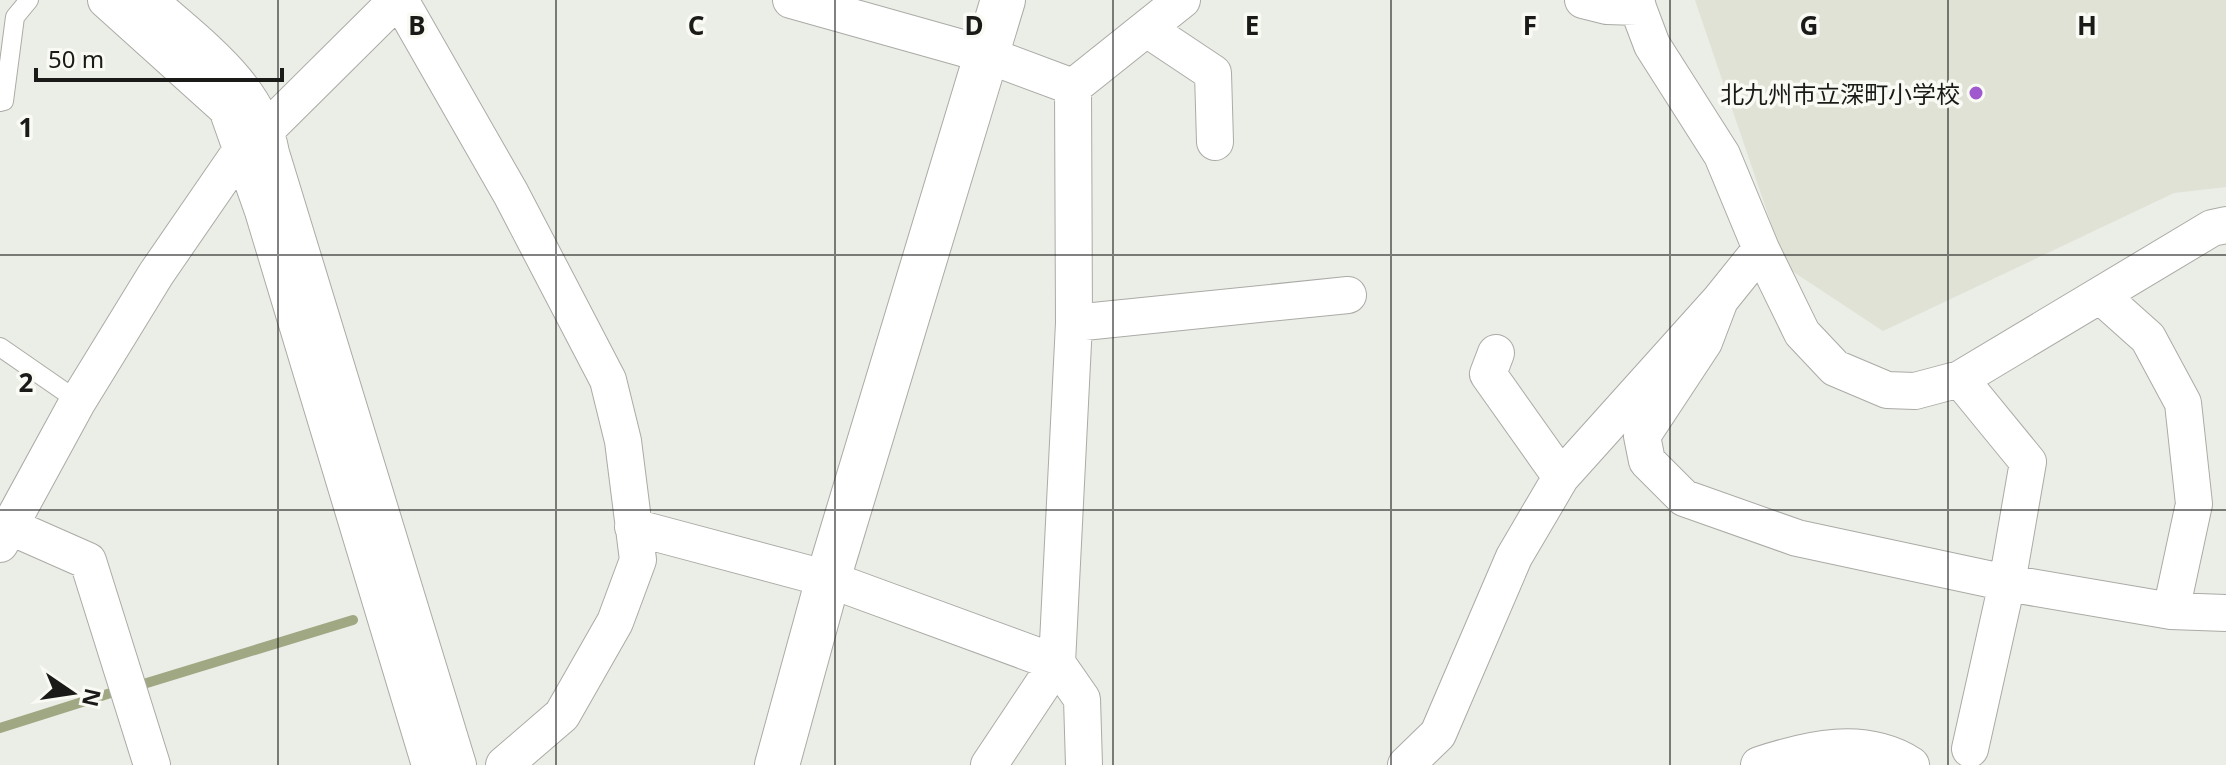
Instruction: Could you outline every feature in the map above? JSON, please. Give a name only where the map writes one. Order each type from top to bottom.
[{"type":"street","points":[[106,0],[227,109],[275,168],[458,765]]},
{"type":"street","points":[[149,0],[239,82],[430,765]]},
{"type":"street","points":[[152,765],[88,561],[6,536],[78,401],[156,274],[254,139],[398,0],[503,181],[608,380],[623,441],[638,560],[615,622],[562,715],[504,765]]},
{"type":"street","points":[[791,0],[987,55],[1073,87]]},
{"type":"street","points":[[777,765],[828,579],[1003,0]]},
{"type":"street","points":[[1073,87],[1182,0]]},
{"type":"street","points":[[1583,0],[1607,6],[1636,4],[1652,45],[1722,155],[1761,249],[1802,333],[1835,368],[1887,390],[1915,391],[1960,379],[2212,228],[2226,225]]},
{"type":"street","points":[[1147,29],[1213,73],[1215,142]]},
{"type":"street","points":[[989,765],[1057,663],[1074,323],[1073,87]]},
{"type":"street","points":[[1406,765],[1438,734],[1514,557],[1561,477],[1720,300],[1761,249]]},
{"type":"street","points":[[1074,323],[1348,295]]},
{"type":"street","points":[[2101,296],[2148,338],[2183,403],[2194,504],[2171,611]]},
{"type":"street","points":[[1720,300],[1704,342],[1642,436],[1647,461],[1684,498],[1797,538],[2007,583],[2171,611],[2226,613]]},
{"type":"street","points":[[1496,353],[1488,374],[1561,477]]},
{"type":"street","points":[[1960,379],[2028,462],[2007,583],[1970,749]]},
{"type":"street","points":[[633,527],[828,579],[1057,663],[1082,699],[1084,765]]},
{"type":"street","points":[[1759,765],[1803,751],[1840,746],[1895,755],[1911,765]]},
{"type":"lane","points":[[0,102],[4,101],[15,17],[29,0]]},
{"type":"lane","points":[[0,347],[78,401]]},
{"type":"shaded area","name":"北九州市立深町小学校","points":[[1695,0],[2226,0],[2226,187],[2174,193],[1883,331],[1786,267]]},
{"type":"waterway","points":[[137,686],[353,620]]},
{"type":"waterway","points":[[0,728],[117,691]]},
{"type":"place","name":"北九州市立深町小学校","points":[[1976,93]]}]
